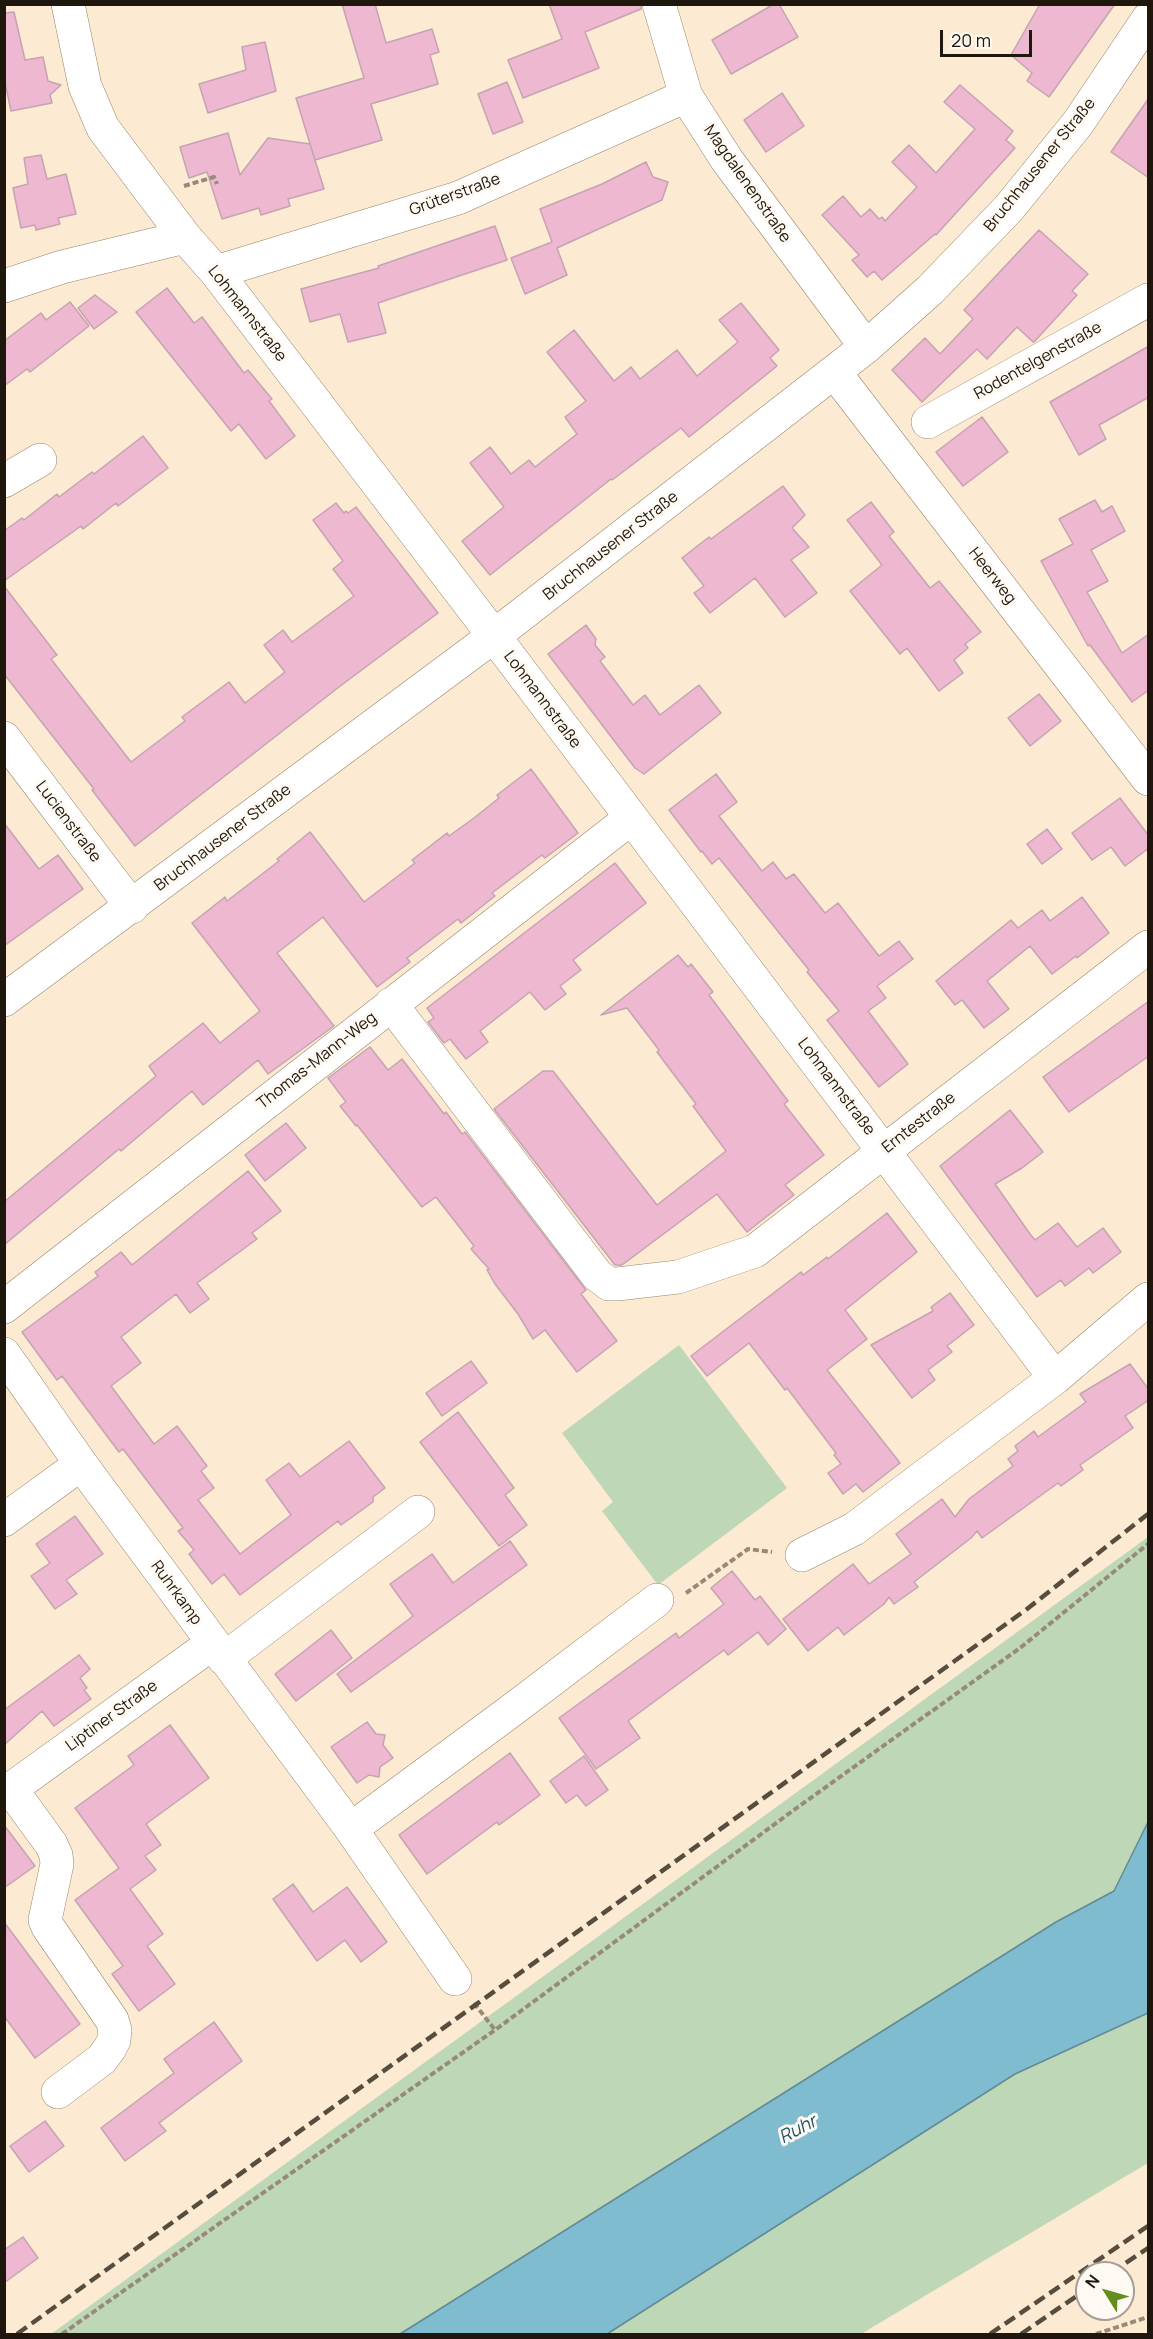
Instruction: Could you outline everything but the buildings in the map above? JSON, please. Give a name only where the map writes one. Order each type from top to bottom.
[{"type":"street","name":"Lohmannstraße","points":[[68,4],[85,86],[103,128],[494,636],[1055,1378]]},
{"type":"street","name":"Magdalenenstraße","points":[[658,4],[686,96],[727,160],[866,347]]},
{"type":"street","name":"Bruchhausener Straße","points":[[4,1000],[494,636],[866,347],[930,290],[1009,208],[1078,123],[1149,19]]},
{"type":"street","name":"Grüterstraße","points":[[216,272],[458,198],[686,96]]},
{"type":"street","points":[[4,286],[62,267],[185,237]]},
{"type":"street","name":"Rodentelgenstraße","points":[[928,422],[1149,300]]},
{"type":"street","name":"Heerweg","points":[[835,373],[1149,779]]},
{"type":"street","points":[[4,481],[40,460]]},
{"type":"street","name":"Lucienstraße","points":[[4,738],[132,907]]},
{"type":"street","name":"Thomas-Mann-Weg","points":[[4,1306],[631,818]]},
{"type":"street","name":"Erntestraße","points":[[391,1004],[597,1275],[609,1284],[617,1284],[678,1277],[755,1251],[1149,947]]},
{"type":"street","points":[[802,1555],[854,1529],[1055,1378],[1149,1299]]},
{"type":"street","name":"Ruhrkamp","points":[[4,1354],[81,1464],[351,1829],[455,1979]]},
{"type":"street","points":[[4,1520],[81,1464]]},
{"type":"street","name":"Liptiner Straße","points":[[58,2092],[102,2059],[114,2040],[115,2030],[112,2020],[48,1928],[45,1920],[57,1864],[56,1855],[51,1844],[8,1791],[219,1651],[418,1512]]},
{"type":"street","points":[[351,1829],[657,1600]]},
{"type":"path","points":[[62,2334],[495,2030],[798,1807],[1020,1648],[1149,1544]]},
{"type":"path","points":[[657,1600],[681,1597],[748,1549],[802,1555]]},
{"type":"path","points":[[1096,2334],[1149,2318]]},
{"type":"green space","points":[[679,1345],[787,1488],[658,1585],[602,1511],[613,1502],[562,1433]]},
{"type":"green space","points":[[1148,1537],[1148,1822],[1114,1891],[1056,1922],[400,2334],[51,2334]]},
{"type":"green space","points":[[1148,2013],[1148,2163],[861,2334],[607,2334],[1015,2074]]},
{"type":"water","name":"Ruhr","points":[[1148,1822],[1148,2013],[1015,2074],[607,2334],[400,2334],[1056,1922],[1114,1891]]},
{"type":"railway","points":[[17,2334],[1027,1609],[1148,1514]]},
{"type":"railway","points":[[990,2334],[1148,2226]]},
{"type":"railway","points":[[1129,2261],[1148,2248]]},
{"type":"railway","points":[[1021,2334],[1075,2297]]}]
